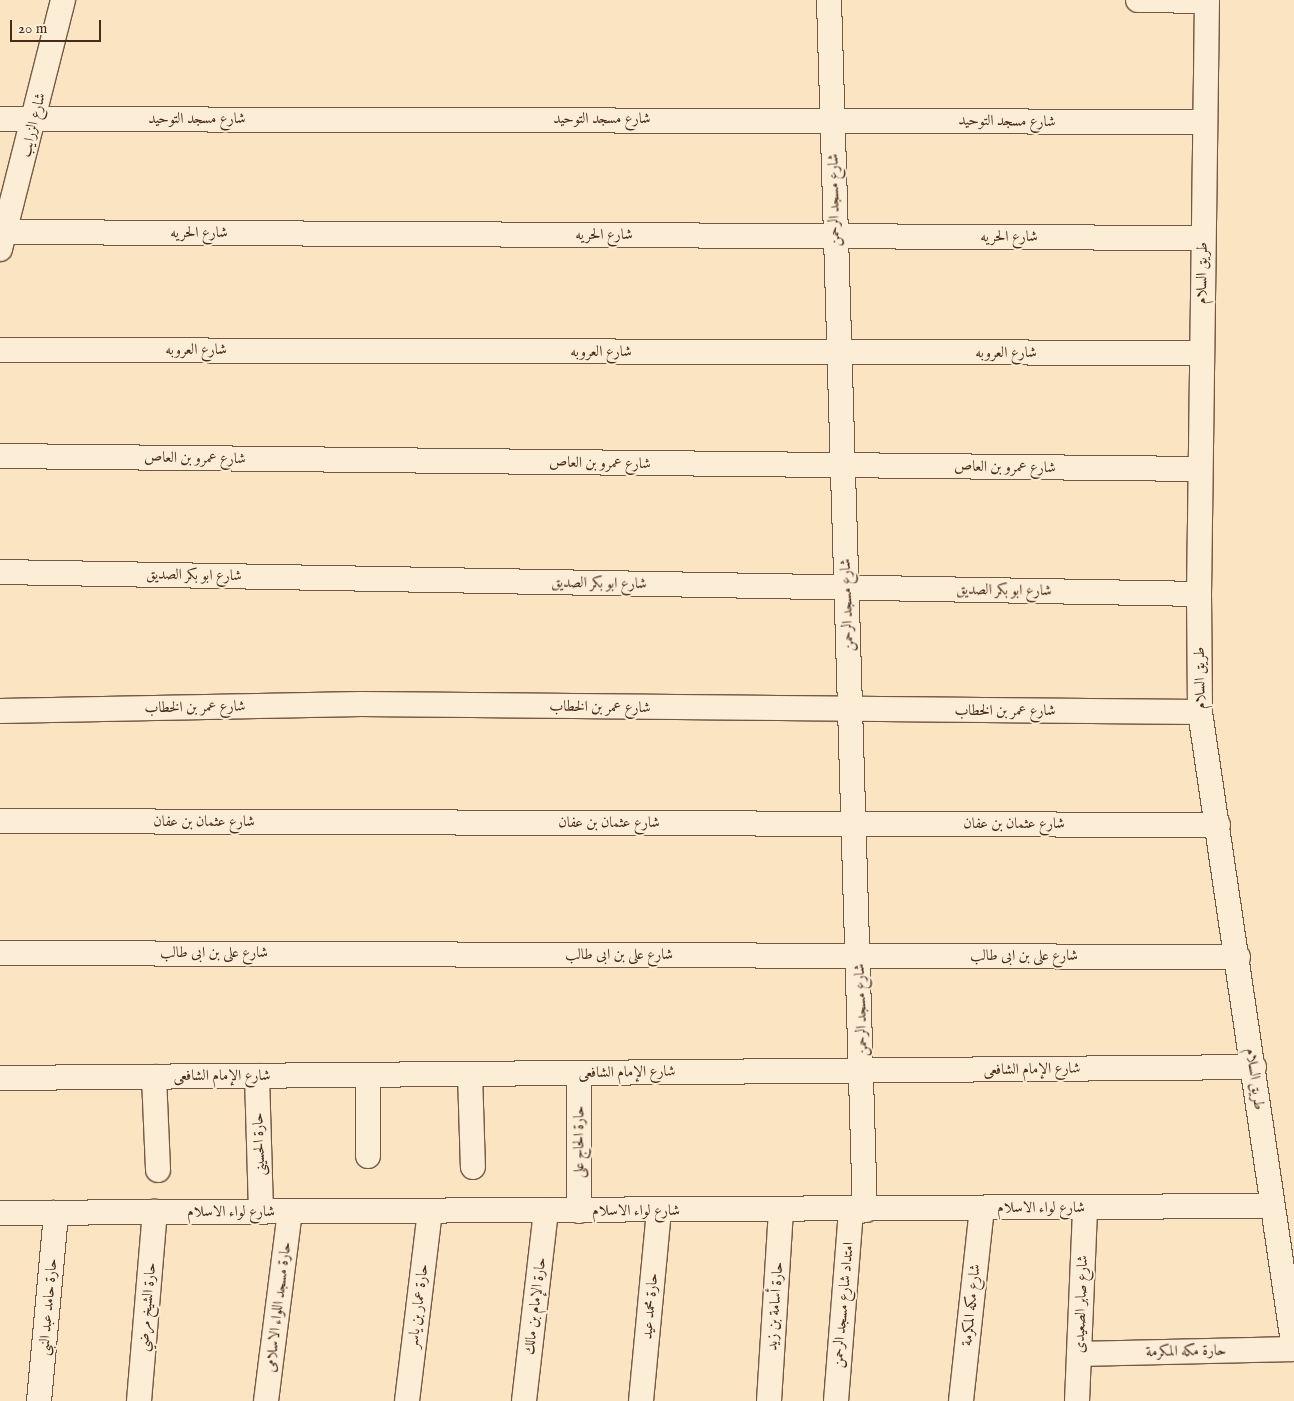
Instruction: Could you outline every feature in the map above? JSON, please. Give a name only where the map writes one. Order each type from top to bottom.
[{"type":"street","name":"شارع الزرايب","points":[[1,244],[35,119],[63,0]]},
{"type":"street","name":"شارع مسجد الرحمن","points":[[830,0],[838,352],[864,1070],[858,1210]]},
{"type":"street","points":[[1138,0],[1207,0]]},
{"type":"street","name":"طريق السلام","points":[[1207,0],[1200,470],[1200,712],[1238,958],[1272,1206],[1294,1349]]},
{"type":"street","name":"شارع مسجد التوحيد","points":[[0,119],[832,119],[1204,122]]},
{"type":"street","name":"شارع الحريه","points":[[1,244],[835,236],[1203,238]]},
{"type":"street","name":"شارع العروبه","points":[[0,350],[1202,353]]},
{"type":"street","name":"شارع عمرو بن العاص","points":[[0,456],[1200,470]]},
{"type":"street","name":"شارع ابو بكر الصديق","points":[[0,572],[1199,594]]},
{"type":"street","name":"شارع عمر بن الخطاب","points":[[0,711],[361,704],[1200,712]]},
{"type":"street","name":"شارع عثمان بن عفان","points":[[0,821],[1218,825]]},
{"type":"street","name":"شارع على بن ابى طالب","points":[[0,953],[1238,958]]},
{"type":"street","name":"شارع الإمام الشافعى","points":[[0,1078],[1254,1067]]},
{"type":"street","name":"حارة الحاج على","points":[[579,1073],[579,1211]]},
{"type":"street","points":[[470,1074],[473,1167]]},
{"type":"street","points":[[368,1075],[368,1156]]},
{"type":"street","name":"حارة الحسينى","points":[[256,1076],[261,1212]]},
{"type":"street","points":[[154,1077],[158,1170]]},
{"type":"street","name":"شارع لواء الاسلام","points":[[0,1213],[858,1210],[1272,1206]]},
{"type":"street","name":"شارع صابر الصعيدى","points":[[1077,1401],[1085,1208]]},
{"type":"street","name":"شارع مكه المكرمة","points":[[961,1401],[982,1209]]},
{"type":"street","name":"حارة أسامة بن زيد","points":[[769,1401],[781,1210]]},
{"type":"street","name":"امتداد شارع مسجد الرحمن","points":[[836,1401],[858,1210]]},
{"type":"street","name":"حارة عمار بن ياسر","points":[[407,1401],[430,1211]]},
{"type":"street","name":"حارة الإمام بن مالك","points":[[524,1401],[546,1211]]},
{"type":"street","name":"حارة محمد عيد","points":[[641,1401],[659,1211]]},
{"type":"street","name":"حارة الشيخ مرضي","points":[[139,1401],[155,1212]]},
{"type":"street","name":"حارة مسجد اللواء الاسلامى","points":[[266,1401],[290,1212]]},
{"type":"street","name":"حارة حامد عبد النبى","points":[[39,1401],[56,1213]]},
{"type":"street","name":"حارة مكه المكرمة","points":[[1079,1354],[1294,1349]]}]
